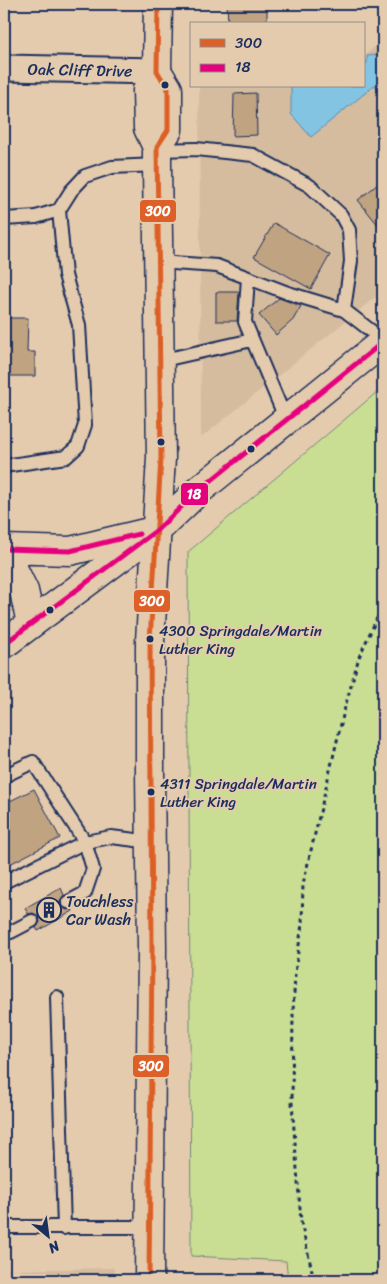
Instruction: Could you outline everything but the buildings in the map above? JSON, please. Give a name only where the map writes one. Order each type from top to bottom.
[{"type":"main road","points":[[149,1280],[152,842],[150,641],[160,458],[157,154],[148,128],[147,90],[157,71],[158,4]]},
{"type":"main road","points":[[4,644],[156,530],[198,491],[383,341]]},
{"type":"main road","points":[[31,623],[24,591],[4,550],[70,551],[156,530]]},
{"type":"street","name":"Oak Cliff Drive","points":[[4,68],[157,71]]},
{"type":"lane","points":[[4,466],[66,457],[78,446],[85,425],[79,325],[65,275],[59,210],[71,191],[85,176],[157,154],[196,149],[253,155],[310,186],[341,215],[349,230],[351,261],[344,310]]},
{"type":"lane","points":[[4,219],[36,217],[59,210]]},
{"type":"lane","points":[[158,262],[217,266],[288,293],[344,310],[383,341]]},
{"type":"lane","points":[[248,278],[245,322],[286,420]]},
{"type":"lane","points":[[159,361],[252,340]]},
{"type":"lane","points":[[4,776],[33,762],[85,842],[93,869],[85,893],[68,902]]},
{"type":"lane","points":[[4,882],[85,842],[111,837],[152,842]]},
{"type":"lane","points":[[4,931],[11,932],[32,921]]},
{"type":"lane","points":[[57,997],[64,1228]]},
{"type":"lane","points":[[4,1227],[150,1227]]},
{"type":"path","points":[[314,1280],[301,1222],[292,1103],[295,972],[302,924],[303,884],[345,707],[359,657],[383,605]]},
{"type":"shaded area","points":[[383,40],[383,291],[201,438],[199,88],[364,88],[364,56]]},
{"type":"shaded area","points":[[114,1268],[114,1280],[4,1280],[4,1270]]},
{"type":"green space","points":[[383,387],[383,1280],[288,1280],[286,1261],[191,1256],[188,552]]},
{"type":"water","points":[[383,54],[383,96],[375,85],[311,137],[291,114],[291,88],[364,88],[364,63],[367,63],[367,56]]},
{"type":"transit line","name":"300","points":[[149,1280],[152,949],[150,641],[161,458],[157,147],[168,130],[168,89],[157,71],[158,4]]},
{"type":"transit line","name":"18","points":[[4,644],[157,530],[198,491],[383,342]]},
{"type":"transit line","name":"18","points":[[4,549],[70,551],[139,534]]},
{"type":"place","name":"4300 Springdale/Martin Luther King","points":[[150,639]]},
{"type":"place","name":"4311 Springdale/Martin Luther King","points":[[151,792]]},
{"type":"place","name":"Touchless Car Wash","points":[[49,910]]}]
